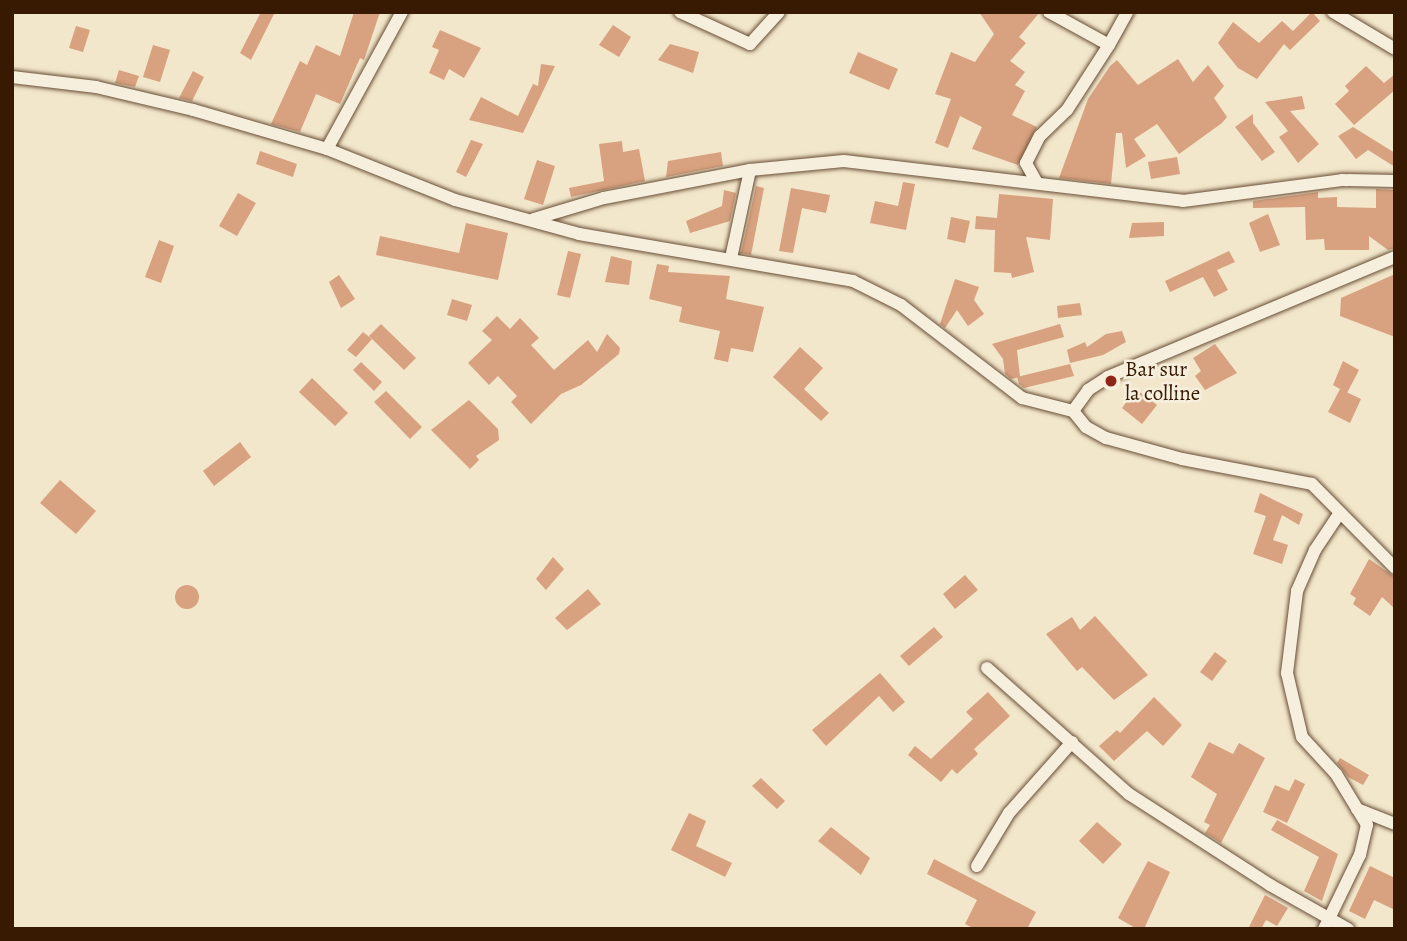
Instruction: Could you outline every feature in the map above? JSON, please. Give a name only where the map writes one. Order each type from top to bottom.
[{"type":"street","points":[[327,149],[402,12]]},
{"type":"street","points":[[680,12],[750,44],[779,12]]},
{"type":"street","points":[[1049,12],[1109,45]]},
{"type":"street","points":[[1037,183],[1026,163],[1040,136],[1067,110],[1127,12]]},
{"type":"street","points":[[1333,12],[1395,49]]},
{"type":"street","points":[[12,76],[96,87],[327,149],[455,200],[579,234],[853,281],[901,305],[1023,398],[1073,411],[1087,427],[1106,438],[1182,459],[1312,484],[1395,568]]},
{"type":"street","points":[[533,220],[604,198],[750,170],[844,161],[1183,201],[1342,180],[1395,181]]},
{"type":"street","points":[[731,258],[750,170]]},
{"type":"street","points":[[1073,411],[1088,390],[1108,377],[1395,257]]},
{"type":"street","points":[[1326,923],[1360,855],[1367,825],[1336,774],[1303,737],[1287,673],[1297,591],[1310,560],[1339,514]]},
{"type":"street","points":[[987,668],[1129,794],[1326,923],[1348,929]]},
{"type":"street","points":[[977,866],[1009,813],[1072,741]]},
{"type":"street","points":[[1357,809],[1395,824]]},
{"type":"building","points":[[261,12],[275,12],[251,60],[240,53]]},
{"type":"building","points":[[354,12],[380,12],[364,60],[360,58],[340,104],[316,94],[300,132],[271,124],[300,61],[307,65],[316,45],[340,56]]},
{"type":"building","points":[[979,12],[1040,12],[1019,37],[1026,43],[1010,61],[1025,72],[1015,85],[1025,91],[1012,115],[1037,127],[1018,165],[972,149],[982,127],[960,116],[948,148],[935,143],[951,99],[935,94],[951,52],[975,62],[994,34]]},
{"type":"building","points":[[1312,12],[1320,21],[1290,50],[1284,44],[1257,79],[1238,68],[1218,43],[1233,22],[1259,43],[1282,21],[1293,31]]},
{"type":"building","points":[[613,25],[631,37],[619,57],[599,45]]},
{"type":"building","points":[[76,26],[90,30],[83,52],[69,48]]},
{"type":"building","points":[[440,30],[481,48],[464,78],[449,69],[444,80],[429,73],[439,50],[432,47]]},
{"type":"building","points":[[670,44],[699,52],[693,73],[658,60]]},
{"type":"building","points":[[153,45],[170,50],[160,82],[143,77]]},
{"type":"building","points":[[858,52],[898,69],[889,90],[849,73]]},
{"type":"building","points":[[1178,59],[1193,82],[1208,65],[1224,86],[1214,98],[1227,117],[1222,123],[1179,154],[1157,124],[1134,139],[1146,156],[1126,168],[1122,133],[1116,133],[1111,184],[1059,178],[1088,99],[1110,66],[1117,60],[1138,85]]},
{"type":"building","points":[[541,64],[555,66],[523,133],[469,120],[481,97],[518,116],[533,84],[538,86]]},
{"type":"building","points":[[1366,66],[1384,83],[1395,74],[1395,90],[1354,125],[1335,104],[1349,91],[1345,86]]},
{"type":"building","points":[[119,70],[139,76],[135,87],[115,83]]},
{"type":"building","points":[[193,71],[204,77],[192,101],[179,98]]},
{"type":"building","points":[[1302,96],[1305,109],[1290,111],[1319,144],[1298,163],[1279,137],[1288,131],[1265,102]]},
{"type":"building","points":[[1253,114],[1253,123],[1275,152],[1262,161],[1235,127]]},
{"type":"building","points":[[1353,127],[1395,153],[1395,167],[1368,150],[1356,159],[1338,136]]},
{"type":"building","points":[[471,140],[483,144],[466,177],[456,172]]},
{"type":"building","points":[[622,141],[623,152],[639,149],[645,181],[571,197],[569,188],[604,181],[599,144]]},
{"type":"building","points":[[260,151],[297,164],[293,177],[256,164]]},
{"type":"building","points":[[721,152],[723,166],[666,177],[668,161]]},
{"type":"building","points":[[1177,157],[1180,174],[1151,179],[1148,162]]},
{"type":"building","points":[[537,160],[555,166],[543,205],[524,199]]},
{"type":"building","points":[[903,182],[915,184],[906,230],[870,223],[875,201],[898,206]]},
{"type":"building","points":[[756,186],[764,188],[751,255],[741,253]]},
{"type":"building","points":[[791,188],[830,195],[826,213],[802,208],[793,253],[779,251]]},
{"type":"building","points":[[1376,189],[1395,190],[1395,248],[1388,250],[1369,236],[1369,250],[1325,250],[1324,239],[1306,240],[1305,207],[1253,208],[1253,201],[1318,192],[1318,198],[1337,197],[1337,207],[1376,208]]},
{"type":"building","points":[[724,190],[736,193],[730,221],[690,233],[686,221],[722,206]]},
{"type":"building","points":[[238,193],[256,203],[237,236],[219,226]]},
{"type":"building","points":[[999,194],[1053,199],[1050,240],[1026,237],[1034,272],[1012,278],[1011,273],[994,272],[995,230],[975,229],[976,216],[997,218]]},
{"type":"building","points":[[1268,214],[1280,245],[1260,252],[1249,223]]},
{"type":"building","points":[[951,217],[970,221],[965,243],[947,239]]},
{"type":"building","points":[[1164,222],[1164,236],[1129,238],[1132,223]]},
{"type":"building","points":[[466,223],[508,233],[498,280],[376,255],[380,236],[459,253]]},
{"type":"building","points":[[159,240],[174,246],[161,283],[145,277]]},
{"type":"building","points":[[568,251],[581,254],[570,298],[557,295]]},
{"type":"building","points":[[1229,251],[1235,262],[1217,270],[1228,290],[1214,297],[1203,277],[1170,292],[1165,281]]},
{"type":"building","points":[[611,256],[632,261],[629,285],[605,282]]},
{"type":"building","points":[[657,264],[669,266],[668,272],[730,276],[726,299],[764,307],[753,352],[731,348],[728,362],[714,359],[720,331],[679,322],[682,307],[649,299]]},
{"type":"building","points":[[1395,274],[1395,337],[1340,316],[1341,298]]},
{"type":"building","points":[[339,275],[355,299],[341,308],[329,282]]},
{"type":"building","points":[[955,279],[979,287],[974,300],[984,314],[968,326],[957,310],[945,328],[940,324]]},
{"type":"building","points":[[452,299],[472,305],[467,321],[447,315]]},
{"type":"building","points":[[1080,303],[1082,315],[1058,318],[1057,306]]},
{"type":"building","points":[[497,316],[510,329],[520,318],[539,338],[531,345],[554,370],[588,340],[597,352],[607,334],[620,348],[619,354],[581,385],[561,394],[531,424],[511,402],[517,396],[498,376],[489,385],[468,363],[492,340],[482,331]]},
{"type":"building","points":[[381,324],[416,358],[404,370],[369,336]]},
{"type":"building","points":[[1060,324],[1064,337],[1017,350],[1020,377],[1011,379],[1005,374],[1003,359],[992,344]]},
{"type":"building","points":[[1122,331],[1126,342],[1103,355],[1070,363],[1067,350],[1085,342],[1087,347],[1106,334]]},
{"type":"building","points":[[363,332],[372,339],[356,357],[347,350]]},
{"type":"building","points":[[1215,344],[1237,373],[1205,390],[1195,376],[1201,371],[1193,358]]},
{"type":"building","points":[[800,347],[823,368],[804,389],[829,413],[821,421],[773,377]]},
{"type":"building","points":[[1343,361],[1359,370],[1347,393],[1333,385]]},
{"type":"building","points":[[361,362],[382,382],[374,391],[353,370]]},
{"type":"building","points":[[1070,364],[1074,376],[1024,388],[1019,384],[1017,377]]},
{"type":"building","points":[[312,378],[348,413],[335,426],[299,392]]},
{"type":"building","points":[[1136,389],[1157,405],[1142,424],[1122,408]]},
{"type":"building","points":[[1340,389],[1361,399],[1350,423],[1328,412]]},
{"type":"building","points":[[386,391],[422,427],[410,439],[374,402]]},
{"type":"building","points":[[469,400],[498,429],[499,440],[476,456],[479,460],[470,469],[431,430]]},
{"type":"building","points":[[240,442],[251,457],[214,486],[203,471]]},
{"type":"building","points":[[60,480],[96,511],[76,534],[40,503]]},
{"type":"building","points":[[1260,493],[1303,514],[1299,525],[1282,515],[1273,540],[1288,545],[1282,564],[1253,554],[1266,516],[1254,512]]},
{"type":"building","points":[[553,557],[564,569],[546,590],[536,579]]},
{"type":"building","points":[[1369,559],[1395,577],[1395,609],[1382,597],[1370,616],[1353,604],[1356,598],[1350,594]]},
{"type":"building","points":[[965,575],[978,590],[955,609],[943,594]]},
{"type":"building","points":[[187,585],[198,592],[199,597],[192,608],[187,609],[176,602],[175,597],[182,586]]},
{"type":"building","points":[[588,589],[601,604],[567,630],[555,618]]},
{"type":"building","points":[[1095,616],[1148,675],[1114,700],[1082,667],[1077,671],[1046,634],[1072,617],[1080,630]]},
{"type":"building","points":[[934,627],[943,637],[909,666],[900,656]]},
{"type":"building","points":[[1215,652],[1227,661],[1212,681],[1200,672]]},
{"type":"building","points":[[880,673],[905,702],[893,712],[879,696],[826,746],[812,730]]},
{"type":"building","points":[[988,692],[1010,716],[974,749],[978,754],[957,774],[952,769],[941,782],[908,755],[915,746],[931,759],[973,719],[966,712]]},
{"type":"building","points":[[1154,697],[1182,725],[1163,746],[1147,731],[1114,761],[1099,746],[1117,730],[1120,733]]},
{"type":"building","points":[[1209,742],[1233,754],[1239,743],[1265,758],[1221,843],[1205,833],[1210,825],[1204,822],[1217,794],[1191,777]]},
{"type":"building","points":[[1340,758],[1369,775],[1363,785],[1348,777],[1337,763]]},
{"type":"building","points":[[761,778],[785,801],[777,809],[752,786]]},
{"type":"building","points":[[1295,779],[1305,784],[1287,823],[1263,812],[1275,785],[1289,791]]},
{"type":"building","points":[[689,813],[706,821],[696,846],[732,863],[725,877],[671,850]]},
{"type":"building","points":[[1277,820],[1338,854],[1322,901],[1304,891],[1319,857],[1271,830]]},
{"type":"building","points":[[1097,822],[1122,844],[1103,864],[1079,841]]},
{"type":"building","points":[[831,827],[870,858],[861,875],[818,841]]},
{"type":"building","points":[[934,859],[1036,912],[1027,929],[975,929],[965,924],[977,900],[927,874]]},
{"type":"building","points":[[1148,861],[1170,872],[1144,929],[1137,929],[1118,918]]},
{"type":"building","points":[[1370,866],[1395,878],[1395,910],[1374,900],[1365,919],[1349,911]]},
{"type":"building","points":[[1265,895],[1288,908],[1277,926],[1266,920],[1261,929],[1248,929]]},
{"type":"place","name":"Bar sur la colline","points":[[1111,381]]}]
